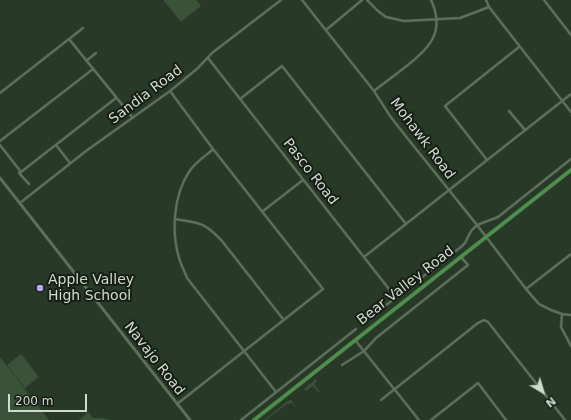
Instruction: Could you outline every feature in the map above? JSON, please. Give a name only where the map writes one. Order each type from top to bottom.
[{"type":"main road","name":"Bear Valley Road","points":[[254,420],[571,170]]},
{"type":"street","name":"Sandia Road","points":[[20,203],[102,139],[170,91],[198,68],[212,53],[281,0]]},
{"type":"street","name":"Mohawk Road","points":[[302,0],[374,91],[395,122],[526,289],[539,304],[562,314],[571,315]]},
{"type":"street","points":[[326,30],[362,0]]},
{"type":"street","points":[[367,0],[378,12],[386,17],[404,21],[460,18],[489,7]]},
{"type":"street","points":[[374,91],[418,58],[428,48],[435,35],[437,20],[435,9],[431,0]]},
{"type":"street","points":[[486,0],[489,7],[519,47],[571,112]]},
{"type":"street","points":[[544,0],[571,35]]},
{"type":"street","points":[[0,92],[82,28]]},
{"type":"street","points":[[69,39],[133,118]]},
{"type":"street","points":[[487,160],[444,106],[519,47]]},
{"type":"street","points":[[86,61],[96,53]]},
{"type":"street","name":"Pasco Road","points":[[208,58],[396,298]]},
{"type":"street","points":[[240,99],[282,66],[406,224]]},
{"type":"street","points":[[0,141],[93,69]]},
{"type":"street","points":[[170,91],[213,149],[323,289],[177,404]]},
{"type":"street","points":[[364,257],[571,94]]},
{"type":"street","points":[[21,172],[116,98]]},
{"type":"street","points":[[510,111],[525,130]]},
{"type":"street","points":[[0,145],[21,172],[19,173],[29,184]]},
{"type":"street","points":[[56,145],[70,163]]},
{"type":"street","points":[[213,149],[189,171],[178,195],[175,219],[180,260],[187,278],[276,392]]},
{"type":"street","points":[[376,313],[461,247],[465,243],[471,231],[477,225],[498,217],[571,159]]},
{"type":"street","name":"Navajo Road","points":[[0,178],[190,420]]},
{"type":"street","points":[[263,211],[303,179]]},
{"type":"street","points":[[175,219],[199,223],[211,230],[222,241],[284,319]]},
{"type":"street","points":[[526,289],[571,254]]},
{"type":"street","points":[[342,365],[364,351],[376,338],[468,265],[461,257]]},
{"type":"street","points":[[562,314],[561,327],[571,346]]},
{"type":"street","points":[[381,400],[482,320],[484,320],[488,322],[565,420]]},
{"type":"street","points":[[241,420],[356,329]]},
{"type":"street","points":[[356,340],[419,420]]},
{"type":"street","points":[[431,420],[478,383],[504,419]]},
{"type":"green space","points":[[163,0],[196,0],[201,6],[181,22]]},
{"type":"green space","points":[[21,354],[39,377],[25,388],[7,365]]},
{"type":"green space","points":[[0,357],[49,420],[0,420]]},
{"type":"green space","points":[[316,379],[317,381],[314,384],[320,392],[318,392],[313,386],[306,391],[304,389]]},
{"type":"green space","points":[[291,400],[298,410],[292,403],[288,403],[264,420],[288,401]]},
{"type":"green space","points":[[88,412],[93,418],[110,420],[79,420]]},
{"type":"place","name":"Apple Valley High School","points":[[40,288]]}]
